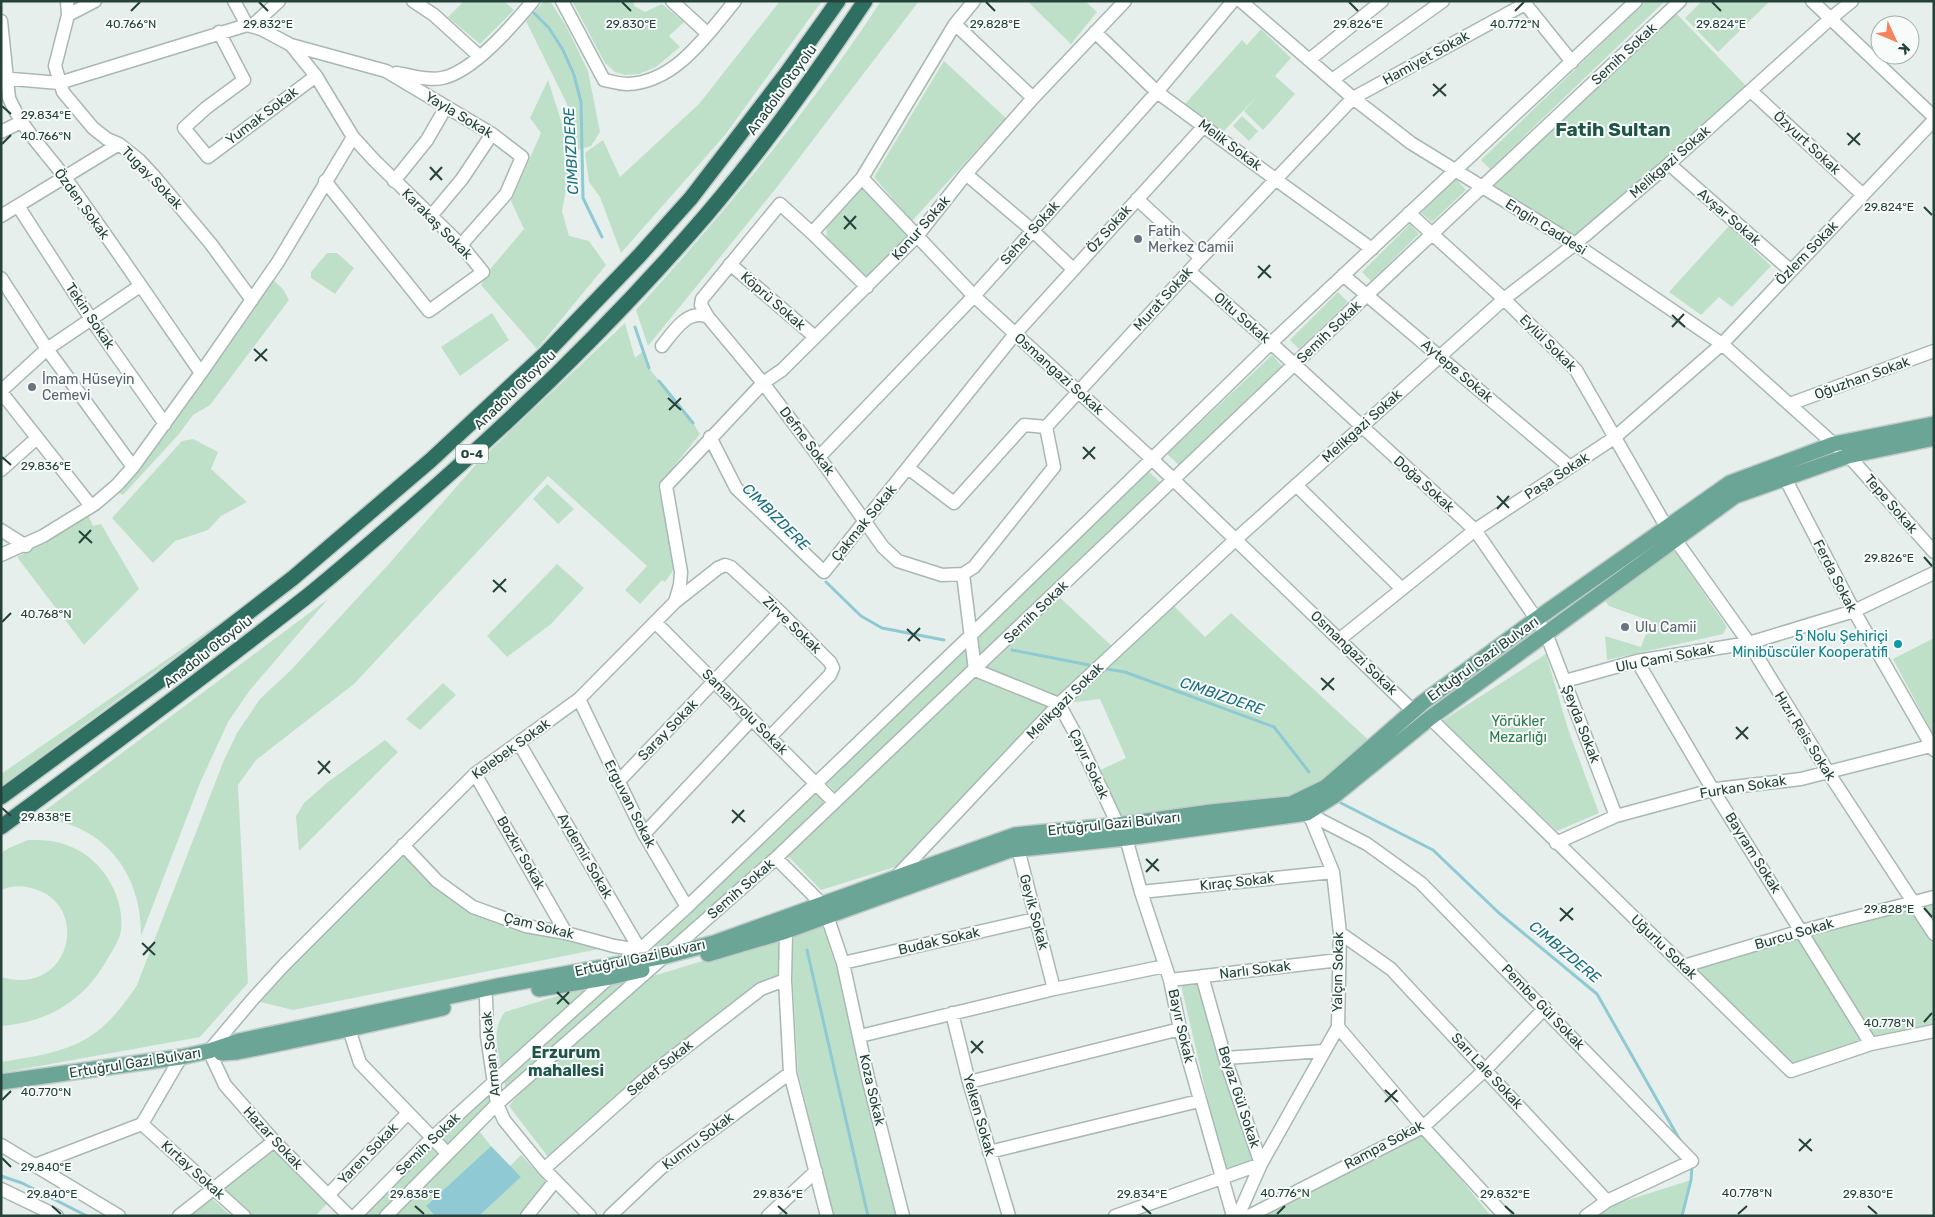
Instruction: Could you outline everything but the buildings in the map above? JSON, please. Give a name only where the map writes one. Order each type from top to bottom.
[{"type":"highway","name":"Anadolu Otoyolu","points":[[1,797],[158,682],[293,578],[431,460],[546,353],[632,263],[690,198],[786,74],[838,1]]},
{"type":"highway","name":"Anadolu Otoyolu","points":[[1,827],[172,700],[307,596],[501,428],[611,318],[707,213],[798,96],[866,1]]},
{"type":"main road","name":"Ertuğrul Gazi Bulvarı","points":[[209,1051],[237,1052],[349,1030],[486,998],[610,977],[646,959],[722,951],[786,931],[825,910],[896,877],[1017,842],[1306,813],[1334,796],[1430,718],[1546,633],[1730,483],[1834,444],[1934,424]]},
{"type":"main road","name":"Ertuğrul Gazi Bulvarı","points":[[1122,831],[1211,812],[1291,804],[1326,787],[1413,710],[1535,620],[1671,533],[1735,496],[1848,456],[1934,438]]},
{"type":"main road","name":"Ertuğrul Gazi Bulvarı","points":[[1,1082],[181,1057],[209,1051],[239,1041],[488,988],[665,956],[825,910],[1010,850],[1017,842]]},
{"type":"street","name":"Tugay Sokak","points":[[68,1],[68,15],[55,66],[59,83],[69,100],[93,128],[107,139],[119,144],[139,160],[211,244],[252,300]]},
{"type":"street","points":[[68,15],[95,1]]},
{"type":"street","points":[[234,1],[250,25],[291,45]]},
{"type":"street","points":[[4,79],[59,83],[184,45],[219,32],[250,25],[279,1]]},
{"type":"street","points":[[413,1],[434,16],[480,56]]},
{"type":"street","points":[[386,71],[426,78],[443,78],[461,70],[480,56],[515,23],[532,1]]},
{"type":"street","points":[[562,1],[604,80],[626,84],[649,80],[689,54],[735,1]]},
{"type":"street","points":[[672,1],[708,34]]},
{"type":"street","points":[[867,287],[812,233],[862,178],[955,24],[974,1]]},
{"type":"street","name":"Konur Sokak","points":[[707,440],[763,383],[782,370],[917,236],[966,174],[1033,98],[1126,1]]},
{"type":"street","name":"Seher Sokak","points":[[819,457],[974,296],[1157,92],[1234,1]]},
{"type":"street","name":"Engin Caddesi","points":[[1241,1],[1332,80],[1411,143],[1574,244],[1722,344],[1848,456]]},
{"type":"street","points":[[1309,60],[1382,1]]},
{"type":"street","points":[[1332,80],[1443,1]]},
{"type":"street","name":"Semih Sokak","points":[[386,1216],[447,1153],[646,959],[687,907],[1271,344],[1636,1]]},
{"type":"street","name":"Semih Sokak","points":[[665,956],[776,858],[1680,1]]},
{"type":"street","points":[[1812,1],[1934,118]]},
{"type":"street","name":"Melikgazi Sokak","points":[[896,877],[1059,704],[1235,540],[1504,299],[1574,244],[1669,164],[1852,1]]},
{"type":"street","points":[[1524,3],[1572,62]]},
{"type":"street","name":"Hamiyet Sokak","points":[[1354,98],[1524,3]]},
{"type":"street","name":"Özden Sokak","points":[[1,21],[4,79],[9,98],[21,122],[65,178],[201,373]]},
{"type":"street","points":[[955,24],[1033,98]]},
{"type":"street","name":"Yumak Sokak","points":[[219,32],[244,80],[206,108],[184,128],[208,157],[316,76]]},
{"type":"street","name":"Melik Sokak","points":[[1095,32],[1157,92],[1372,249]]},
{"type":"street","name":"Yayla Sokak","points":[[291,45],[386,71],[492,134],[522,157],[506,194],[461,245]]},
{"type":"street","name":"Karakaş Sokak","points":[[291,45],[316,76],[353,137],[394,181],[461,245],[483,272],[429,311],[325,181]]},
{"type":"street","name":"Özyurt Sokak","points":[[1751,91],[1863,195]]},
{"type":"street","name":"Murat Sokak","points":[[1046,427],[1201,258],[1354,98]]},
{"type":"street","points":[[394,181],[427,140],[446,107]]},
{"type":"street","name":"Özlem Sokak","points":[[1722,344],[1934,118]]},
{"type":"street","points":[[1,132],[21,122]]},
{"type":"street","name":"Öz Sokak","points":[[1015,334],[1204,126]]},
{"type":"street","points":[[431,216],[462,179],[492,134]]},
{"type":"street","points":[[1,555],[26,546],[90,506],[117,484],[133,467],[278,262],[353,137]]},
{"type":"street","points":[[1,216],[119,144]]},
{"type":"street","name":"Avşar Sokak","points":[[1669,164],[1790,270]]},
{"type":"street","points":[[966,174],[1073,268]]},
{"type":"street","name":"Osmangazi Sokak","points":[[862,178],[974,296],[1152,459],[1413,710]]},
{"type":"street","points":[[1137,199],[1201,258]]},
{"type":"street","name":"Köprü Sokak","points":[[708,317],[701,306],[702,299],[780,204],[812,233]]},
{"type":"street","name":"Tekin Sokak","points":[[18,206],[91,319],[165,424]]},
{"type":"street","name":"Eylül Sokak","points":[[1409,214],[1504,299],[1576,370],[1671,533]]},
{"type":"street","name":"Köprü Sokak","points":[[730,264],[815,337]]},
{"type":"street","name":"Oltu Sokak","points":[[1189,271],[1295,365]]},
{"type":"street","name":"Aytepe Sokak","points":[[1344,275],[1570,467]]},
{"type":"street","points":[[1,278],[47,349],[133,467]]},
{"type":"street","points":[[90,506],[1,392],[47,349],[140,286]]},
{"type":"street","points":[[662,346],[676,328],[690,317],[701,314],[708,317]]},
{"type":"street","name":"Defne Sokak","points":[[708,317],[763,383],[883,547],[898,561],[942,575],[963,574]]},
{"type":"street","name":"Çakmak Sokak","points":[[707,440],[736,488],[824,572],[1015,334]]},
{"type":"street","name":"Paşa Sokak","points":[[1340,639],[1475,530],[1614,438],[1722,344]]},
{"type":"street","name":"Oğuzhan Sokak","points":[[1790,404],[1934,351]]},
{"type":"street","name":"Doğa Sokak","points":[[1295,365],[1475,530],[1535,620]]},
{"type":"street","points":[[908,468],[954,503],[1024,425],[1046,427],[1054,467],[974,567],[963,574],[975,670],[1059,704]]},
{"type":"street","points":[[1,470],[37,438]]},
{"type":"street","points":[[675,602],[681,572],[666,486],[707,440]]},
{"type":"street","name":"Tepe Sokak","points":[[1848,456],[1934,552]]},
{"type":"street","name":"Ferda Sokak","points":[[1785,478],[1854,612],[1933,747]]},
{"type":"street","points":[[1296,485],[1402,589]]},
{"type":"street","points":[[1,530],[26,546]]},
{"type":"street","name":"Hızır Reis Sokak","points":[[1671,533],[1749,644],[1828,772],[1934,934]]},
{"type":"street","name":"Zirve Sokak","points":[[675,602],[718,568],[725,565],[731,567],[830,662],[833,668],[830,676],[770,737]]},
{"type":"street","name":"Ulu Cami Sokak","points":[[1565,681],[1637,661],[1749,644],[1854,612],[1934,574]]},
{"type":"street","name":"Kelebek Sokak","points":[[209,1051],[284,966],[475,774],[579,699],[675,602]]},
{"type":"street","name":"Saray Sokak","points":[[618,782],[780,612]]},
{"type":"street","name":"Şeyda Sokak","points":[[1535,620],[1546,633],[1616,816]]},
{"type":"street","name":"Samanyolu Sokak","points":[[655,622],[834,802]]},
{"type":"street","name":"Bayram Sokak","points":[[1637,661],[1712,790],[1871,1044]]},
{"type":"street","name":"Erguvan Sokak","points":[[579,699],[644,834],[687,907]]},
{"type":"street","name":"Çayır Sokak","points":[[1059,704],[1078,737],[1122,831]]},
{"type":"street","name":"Uğurlu Sokak","points":[[1430,718],[1791,1071],[1871,1044],[1934,1031]]},
{"type":"street","points":[[644,834],[751,720]]},
{"type":"street","name":"Aydemir Sokak","points":[[519,743],[646,959]]},
{"type":"street","name":"Furkan Sokak","points":[[1556,843],[1616,816],[1712,790],[1801,779],[1933,747]]},
{"type":"street","name":"Bozkır Sokak","points":[[475,774],[566,932]]},
{"type":"street","name":"Yalçın Sokak","points":[[1261,1164],[1338,1027],[1340,933],[1333,872],[1312,821],[1306,813]]},
{"type":"street","name":"Pembe Gül Sokak","points":[[1306,813],[1366,844],[1421,883],[1692,1161],[1607,1201]]},
{"type":"street","name":"Bayır Sokak","points":[[1122,831],[1170,980],[1180,1029],[1199,1101],[1233,1216]]},
{"type":"street","name":"Geyik Sokak","points":[[1017,842],[1054,989]]},
{"type":"street","name":"Çam Sokak","points":[[404,845],[437,881],[473,907],[526,926],[566,932],[614,946],[646,959]]},
{"type":"street","points":[[776,858],[825,910]]},
{"type":"street","name":"Kıraç Sokak","points":[[1141,892],[1333,872]]},
{"type":"street","name":"Burcu Sokak","points":[[1684,966],[1801,931],[1934,897]]},
{"type":"street","name":"Koza Sokak","points":[[825,910],[843,963],[868,1078],[904,1216]]},
{"type":"street","name":"Budak Sokak","points":[[843,963],[1035,919]]},
{"type":"street","points":[[786,931],[790,1073],[827,1216]]},
{"type":"street","name":"Sarı Lale Sokak","points":[[1340,933],[1391,969],[1607,1201]]},
{"type":"street","name":"Narlı Sokak","points":[[1170,980],[1339,960]]},
{"type":"street","name":"Semih Sokak","points":[[355,1216],[432,1138],[494,1084],[625,963]]},
{"type":"street","points":[[860,1036],[1054,989],[1165,966]]},
{"type":"street","name":"Beyaz Gül Sokak","points":[[1202,976],[1225,1058],[1261,1164],[1238,1216]]},
{"type":"street","name":"Sedef Sokak","points":[[544,1169],[653,1072],[761,989],[786,980]]},
{"type":"street","name":"Arman Sokak","points":[[486,998],[487,1036],[494,1084],[497,1104],[504,1120],[544,1169],[590,1216]]},
{"type":"street","name":"Rampa Sokak","points":[[1250,1216],[1423,1127],[1486,1069],[1544,1008]]},
{"type":"street","name":"Yelken Sokak","points":[[952,1014],[969,1082],[1009,1216]]},
{"type":"street","points":[[1338,1027],[1423,1127],[1505,1216]]},
{"type":"street","points":[[969,1082],[1180,1029]]},
{"type":"street","points":[[349,1030],[360,1063],[447,1153]]},
{"type":"street","name":"Hazar Sokak","points":[[209,1051],[225,1085],[274,1141],[349,1216]]},
{"type":"street","points":[[1225,1058],[1324,1051]]},
{"type":"street","points":[[35,1165],[142,1124],[181,1057]]},
{"type":"street","name":"Kumru Sokak","points":[[610,1216],[661,1168],[790,1073]]},
{"type":"street","points":[[989,1152],[1199,1101]]},
{"type":"street","name":"Yaren Sokak","points":[[328,1194],[408,1113]]},
{"type":"street","name":"Kırtay Sokak","points":[[142,1124],[244,1216]]},
{"type":"street","points":[[179,1216],[274,1141]]},
{"type":"street","points":[[1,1145],[119,1216]]},
{"type":"street","points":[[1115,1216],[1261,1164]]},
{"type":"street","points":[[768,1216],[816,1171]]},
{"type":"street","points":[[527,1216],[555,1181]]},
{"type":"street","points":[[1,1190],[52,1215]]},
{"type":"street","points":[[1586,1216],[1607,1201]]},
{"type":"green space","points":[[461,1],[504,1],[514,10],[480,44],[448,17],[462,3]]},
{"type":"green space","points":[[544,1],[550,1],[566,26],[588,71],[600,132],[591,146],[577,150],[567,104],[526,21]]},
{"type":"green space","points":[[572,1],[634,1],[634,6],[645,12],[662,4],[684,22],[669,36],[680,47],[656,67],[639,74],[625,75],[615,72],[605,63]]},
{"type":"green space","points":[[780,1],[822,1],[725,135],[621,253],[600,197],[589,182],[585,153],[603,140],[620,177],[699,104]]},
{"type":"green space","points":[[881,1],[919,1],[777,187],[648,346],[636,310],[733,199],[795,122]]},
{"type":"green space","points":[[1027,1],[1085,1],[1097,12],[1071,44]]},
{"type":"green space","points":[[1646,1],[1665,1],[1490,169],[1481,160]]},
{"type":"green space","points":[[1702,1],[1770,1],[1718,52],[1685,18]]},
{"type":"green space","points":[[1672,9],[1751,91],[1575,244],[1482,188]]},
{"type":"green space","points":[[1261,29],[1291,58],[1275,76],[1295,94],[1263,130],[1244,111],[1258,95],[1222,133],[1185,104],[1242,40],[1247,45]]},
{"type":"green space","points":[[944,61],[1006,118],[912,221],[874,177]]},
{"type":"green space","points":[[548,80],[563,127],[571,163],[562,211],[569,236],[589,241],[606,265],[537,349],[481,285],[487,273],[524,229],[511,201],[541,133],[530,118]]},
{"type":"green space","points":[[1242,116],[1258,131],[1249,141],[1233,126]]},
{"type":"green space","points":[[1456,179],[1466,190],[1432,222],[1421,213]]},
{"type":"green space","points":[[862,189],[908,236],[868,281],[826,241],[827,225]]},
{"type":"green space","points":[[1410,224],[1419,234],[1371,281],[1362,272]]},
{"type":"green space","points":[[1729,226],[1771,266],[1732,307],[1719,297],[1701,315],[1669,292]]},
{"type":"green space","points":[[327,253],[337,253],[354,268],[335,294],[311,278],[311,272]]},
{"type":"green space","points":[[272,279],[283,289],[289,300],[210,405],[193,415],[179,434],[123,495],[118,492]]},
{"type":"green space","points":[[1338,292],[1348,302],[1299,349],[1290,340]]},
{"type":"green space","points":[[492,313],[509,340],[460,376],[441,347]]},
{"type":"green space","points":[[625,323],[635,358],[643,351],[648,367],[700,434],[658,486],[667,523],[674,569],[665,582],[662,580],[640,604],[625,590],[647,566],[548,476],[354,684],[256,760],[238,785],[248,983],[200,1037],[1,1073],[1,1062],[46,1054],[80,1042],[95,1033],[109,1021],[123,1005],[137,985],[224,760],[237,733],[260,699],[291,670],[387,566],[479,461]]},
{"type":"green space","points":[[1272,355],[1282,366],[1179,465],[1167,454]]},
{"type":"green space","points":[[193,439],[218,452],[211,469],[247,502],[221,516],[208,530],[175,541],[153,563],[112,518],[182,441]]},
{"type":"green space","points":[[1147,470],[1160,482],[978,659],[974,638]]},
{"type":"green space","points":[[547,484],[574,509],[558,524],[533,499]]},
{"type":"green space","points":[[88,515],[93,526],[101,524],[139,589],[84,645],[17,557],[54,537]]},
{"type":"green space","points":[[1668,550],[1675,551],[1727,627],[1723,634],[1607,660],[1605,636],[1641,647],[1651,621],[1609,606],[1602,596]]},
{"type":"green space","points":[[557,564],[584,588],[551,624],[507,657],[487,636]]},
{"type":"green space","points":[[1055,593],[1116,650],[1169,601],[1205,637],[1231,613],[1374,745],[1291,804],[1118,825],[1094,773],[1126,758],[1100,699],[1059,704],[975,670]]},
{"type":"green space","points":[[328,599],[250,690],[228,722],[200,783],[141,936],[139,912],[134,891],[125,871],[113,854],[98,840],[80,829],[59,821],[35,818]]},
{"type":"green space","points":[[237,611],[1,786],[1,774]]},
{"type":"green space","points":[[1934,638],[1934,733],[1933,734],[1893,659]]},
{"type":"green space","points":[[966,645],[969,667],[836,793],[825,781]]},
{"type":"green space","name":"Yörükler Mezarlığı","points":[[1546,654],[1568,729],[1599,813],[1557,831],[1439,723]]},
{"type":"green space","points":[[976,677],[1050,707],[901,865],[821,890],[788,856]]},
{"type":"green space","points":[[443,683],[456,695],[420,730],[406,719]]},
{"type":"green space","points":[[385,740],[398,752],[299,851],[296,816],[304,803],[328,782]]},
{"type":"green space","points":[[814,792],[826,803],[671,945],[647,948]]},
{"type":"green space","points":[[28,840],[64,844],[92,859],[109,880],[115,892],[121,918],[121,931],[116,945],[99,973],[77,997],[50,1014],[35,1020],[1,1026],[1,977],[25,980],[44,974],[58,962],[66,946],[67,928],[62,911],[50,897],[23,886],[1,890],[1,853]]},
{"type":"green space","points":[[403,845],[473,907],[614,946],[293,1010],[252,1000]]},
{"type":"green space","points":[[1934,897],[1934,1031],[1791,1071],[1684,966]]},
{"type":"green space","points":[[822,925],[845,993],[898,1216],[834,1216],[798,1072],[790,934]]},
{"type":"green space","points":[[778,938],[779,979],[760,984],[690,1036],[548,1157],[509,1106],[534,1075],[640,980]]},
{"type":"green space","points":[[632,979],[507,1093],[503,1078],[608,982]]},
{"type":"green space","points":[[1196,982],[1254,1161],[1224,1169],[1181,985]]},
{"type":"green space","points":[[597,984],[501,1068],[497,1046],[497,1032],[505,1012]]},
{"type":"green space","points":[[491,1090],[494,1104],[448,1149],[439,1138]]},
{"type":"green space","points":[[479,1131],[491,1146],[426,1206],[435,1216],[397,1216],[413,1196]]},
{"type":"green space","points":[[1422,1132],[1491,1216],[1261,1216]]},
{"type":"green space","points":[[274,1144],[330,1201],[315,1216],[250,1216],[219,1188]]},
{"type":"green space","points":[[430,1146],[440,1157],[381,1216],[359,1216]]},
{"type":"green space","points":[[521,1155],[546,1182],[518,1216],[479,1216],[521,1177],[510,1166]]},
{"type":"green space","points":[[1691,1180],[1682,1216],[1598,1216],[1612,1205]]},
{"type":"green space","points":[[208,1195],[231,1216],[187,1216]]},
{"type":"water","points":[[491,1146],[521,1177],[479,1216],[435,1216],[426,1206]]},
{"type":"waterway","name":"CIMBIZDERE","points":[[534,13],[549,28],[563,50],[574,75],[581,102],[583,198],[602,237]]},
{"type":"waterway","name":"CIMBIZDERE","points":[[635,327],[649,368]]},
{"type":"waterway","name":"CIMBIZDERE","points":[[659,381],[693,423]]},
{"type":"waterway","name":"CIMBIZDERE","points":[[710,451],[716,461]]},
{"type":"waterway","name":"CIMBIZDERE","points":[[826,582],[861,616],[882,628],[944,640]]},
{"type":"waterway","name":"CIMBIZDERE","points":[[1012,650],[1089,665]]},
{"type":"waterway","name":"CIMBIZDERE","points":[[1107,669],[1125,672],[1274,727],[1309,772]]},
{"type":"waterway","name":"CIMBIZDERE","points":[[1341,803],[1433,850],[1499,913],[1597,994],[1681,1142]]},
{"type":"waterway","points":[[807,950],[868,1216]]},
{"type":"waterway","name":"CIMBIZDERE","points":[[1682,1216],[1691,1180],[1692,1165]]},
{"type":"waterway","points":[[1,1176],[22,1183],[87,1216]]},
{"type":"place","name":"Fatih Merkez Camii","points":[[1138,239]]},
{"type":"place","name":"İmam Hüseyin Cemevi","points":[[32,387]]},
{"type":"place","name":"Ulu Camii","points":[[1625,627]]},
{"type":"place","name":"5 Nolu Şehiriçi Minibüscüler Kooperatifi","points":[[1898,644]]},
{"type":"district","name":"Fatih Sultan","points":[[1613,129]]},
{"type":"district","name":"Erzurum mahallesi","points":[[566,1061]]}]
